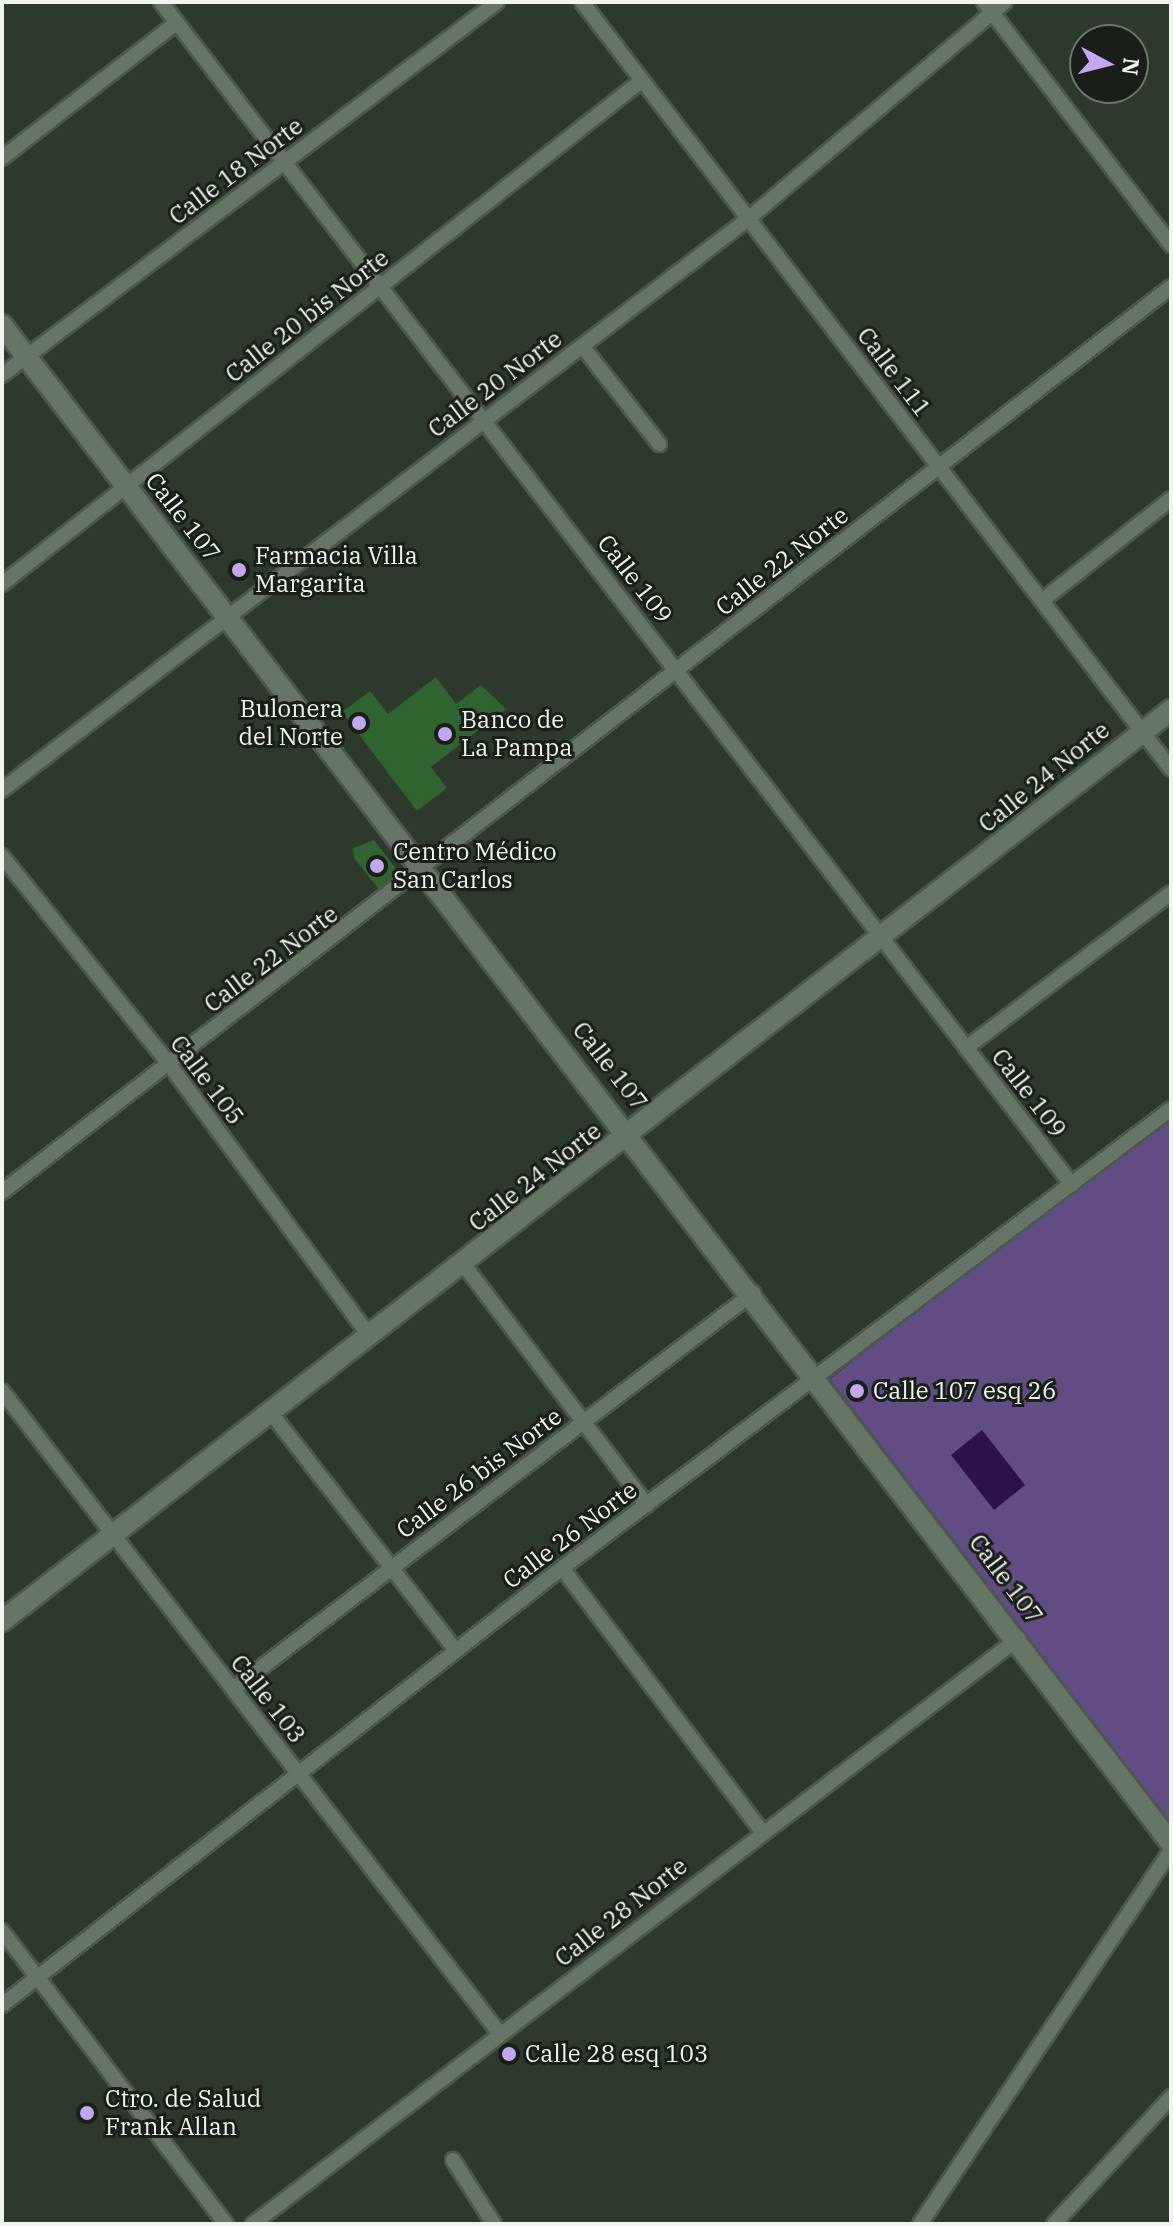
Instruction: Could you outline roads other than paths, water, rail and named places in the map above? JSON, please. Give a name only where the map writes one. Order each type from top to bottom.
[{"type":"street","name":"Calle 109","points":[[161,2],[377,289],[678,669],[1072,1185]]},
{"type":"street","name":"Calle 18 Norte","points":[[2,375],[497,2]]},
{"type":"street","name":"Calle 111","points":[[582,2],[640,82],[1171,769]]},
{"type":"street","name":"Calle 20 Norte","points":[[2,790],[226,615],[748,219],[988,7],[1005,2]]},
{"type":"street","points":[[988,7],[1171,245]]},
{"type":"street","points":[[2,158],[176,23]]},
{"type":"street","name":"Calle 20 bis Norte","points":[[2,584],[640,82]]},
{"type":"street","name":"Calle 22 Norte","points":[[2,1192],[422,870],[1171,287]]},
{"type":"street","name":"Calle 107","points":[[2,325],[820,1379],[1019,1638],[1171,1843]]},
{"type":"street","points":[[582,346],[659,444]]},
{"type":"street","points":[[1043,600],[1171,499]]},
{"type":"street","name":"Calle 24 Norte","points":[[2,1621],[883,940],[1171,710]]},
{"type":"street","name":"Calle 105","points":[[2,856],[169,1064],[370,1337]]},
{"type":"street","points":[[966,1048],[1171,893]]},
{"type":"street","name":"Calle 26 Norte","points":[[2,2005],[562,1568],[820,1379],[1171,1109]]},
{"type":"street","points":[[464,1265],[647,1505]]},
{"type":"street","name":"Calle 26 bis Norte","points":[[233,1689],[753,1293]]},
{"type":"street","name":"Calle 103","points":[[2,1391],[500,2034]]},
{"type":"street","points":[[271,1413],[456,1651]]},
{"type":"street","points":[[562,1568],[761,1830]]},
{"type":"street","name":"Calle 28 Norte","points":[[253,2224],[761,1830],[1019,1638]]},
{"type":"street","points":[[920,2224],[1171,1850]]},
{"type":"street","points":[[2,1931],[226,2224]]},
{"type":"street","points":[[1054,2224],[1171,2097]]},
{"type":"street","points":[[453,2160],[494,2224]]},
{"type":"place","name":"Farmacia Villa Margarita","points":[[239,570]]},
{"type":"place","name":"Bulonera del Norte","points":[[359,723]]},
{"type":"place","name":"Banco de La Pampa","points":[[445,734]]},
{"type":"place","name":"Centro Médico San Carlos","points":[[377,866]]},
{"type":"place","name":"Calle 107 esq 26","points":[[857,1391]]},
{"type":"place","name":"Calle 28 esq 103","points":[[509,2054]]},
{"type":"place","name":"Ctro. de Salud Frank Allan","points":[[87,2113]]}]
